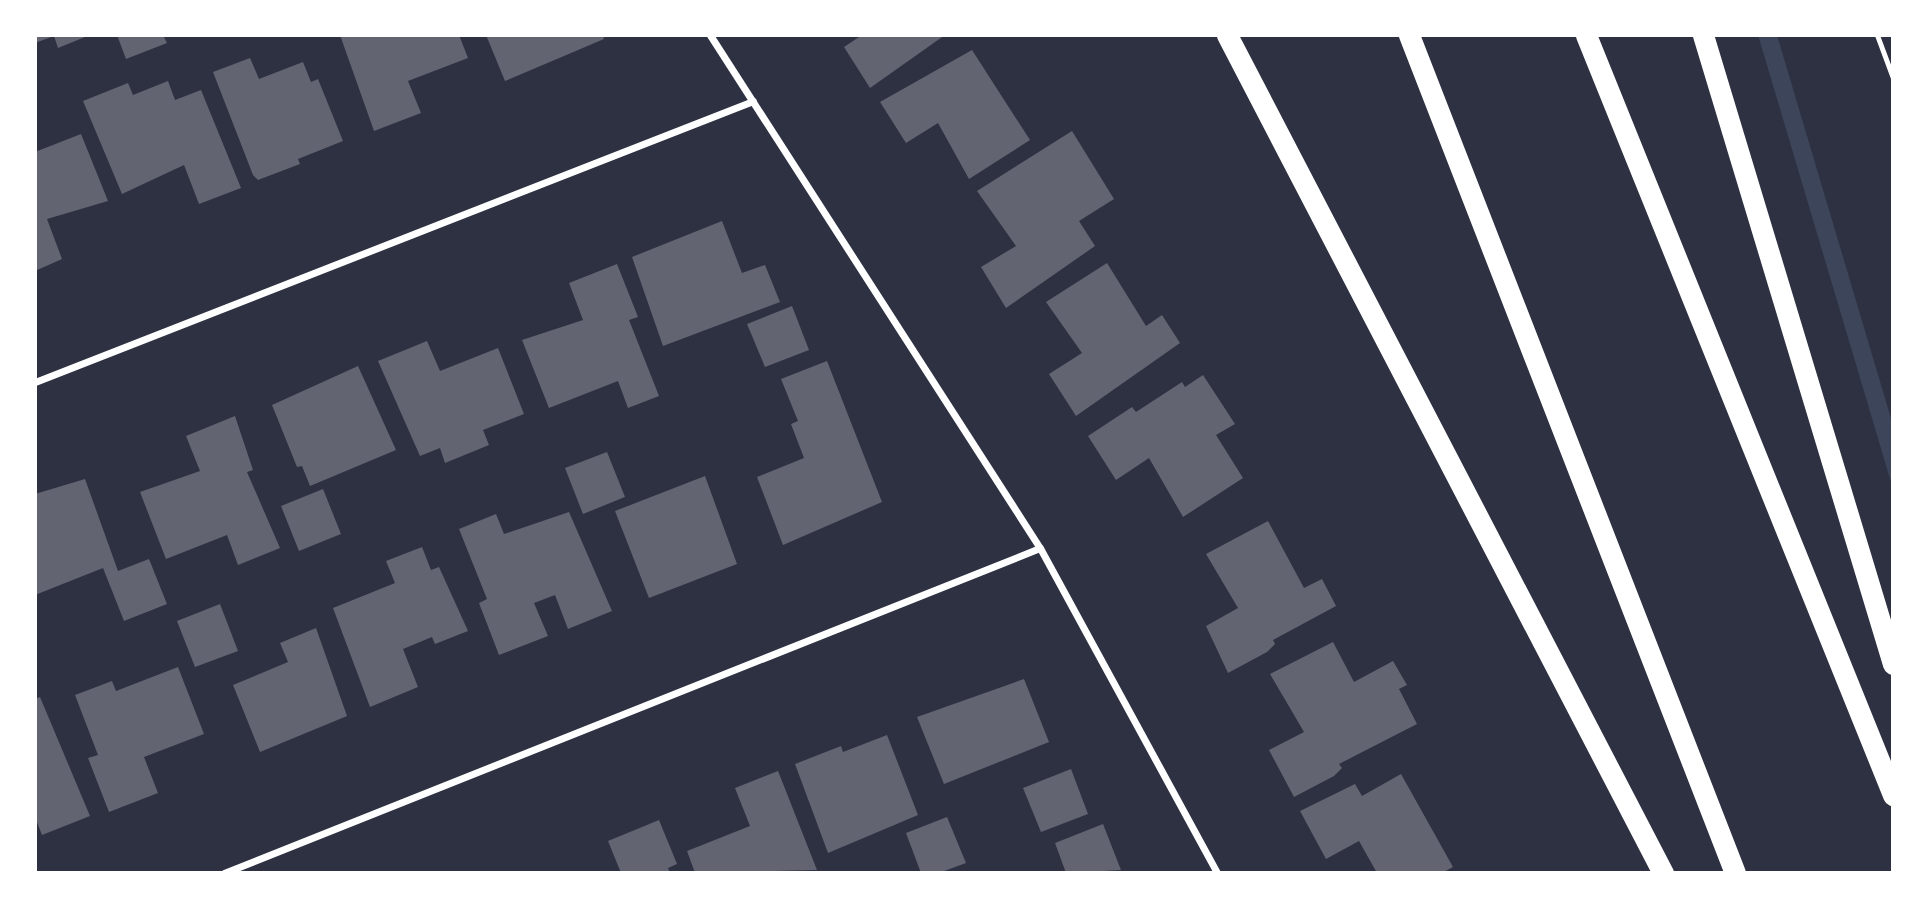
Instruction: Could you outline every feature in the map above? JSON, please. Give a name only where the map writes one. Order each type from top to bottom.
[{"type":"highway","points":[[1227,35],[1663,873]]},
{"type":"highway","points":[[1409,35],[1735,873]]},
{"type":"highway","points":[[1586,35],[1893,795]]},
{"type":"highway","points":[[1703,35],[1893,664]]},
{"type":"street","points":[[710,35],[1040,548],[1217,873]]},
{"type":"street","points":[[35,382],[753,102]]},
{"type":"street","points":[[224,873],[1040,548]]},
{"type":"lane","points":[[1877,35],[1893,78]]},
{"type":"shaded area","points":[[1758,35],[1777,35],[1893,425],[1893,489]]},
{"type":"building","points":[[35,35],[90,35],[58,48],[54,36],[35,43]]},
{"type":"building","points":[[117,35],[163,35],[167,43],[126,59]]},
{"type":"building","points":[[340,35],[459,35],[468,58],[408,81],[421,113],[374,131]]},
{"type":"building","points":[[486,35],[603,35],[604,39],[505,81]]},
{"type":"building","points":[[862,35],[945,35],[870,88],[844,47]]},
{"type":"building","points":[[972,50],[1030,140],[969,179],[938,123],[906,143],[880,102]]},
{"type":"building","points":[[250,58],[259,79],[303,62],[311,82],[318,79],[343,141],[298,159],[300,164],[258,180],[253,175],[213,72]]},
{"type":"building","points":[[168,81],[175,100],[201,90],[241,188],[199,204],[184,165],[122,194],[83,101],[128,83],[133,95]]},
{"type":"building","points":[[1072,131],[1114,199],[1079,221],[1095,246],[1006,308],[981,267],[1016,246],[977,191]]},
{"type":"building","points":[[81,134],[108,201],[47,219],[62,259],[35,271],[35,152]]},
{"type":"building","points":[[722,221],[742,273],[765,265],[780,302],[663,346],[632,257]]},
{"type":"building","points":[[1107,263],[1146,326],[1162,315],[1180,343],[1076,416],[1049,374],[1082,353],[1046,302]]},
{"type":"building","points":[[617,264],[638,317],[629,320],[659,396],[628,408],[618,381],[549,408],[522,340],[583,320],[569,283]]},
{"type":"building","points":[[792,306],[809,350],[765,367],[747,324]]},
{"type":"building","points":[[427,341],[440,371],[498,348],[524,414],[483,430],[489,445],[445,463],[440,448],[420,456],[378,361]]},
{"type":"building","points":[[827,361],[882,502],[783,545],[757,477],[804,458],[791,424],[798,421],[781,379]]},
{"type":"building","points":[[358,366],[396,450],[310,486],[302,466],[297,467],[272,405]]},
{"type":"building","points":[[1203,375],[1235,424],[1216,435],[1243,478],[1183,517],[1149,458],[1116,480],[1088,436],[1132,407],[1136,412],[1182,382],[1185,387]]},
{"type":"building","points":[[235,416],[253,470],[247,472],[280,548],[238,565],[227,535],[166,559],[140,492],[200,471],[186,436]]},
{"type":"building","points":[[607,452],[625,497],[583,514],[565,468]]},
{"type":"building","points":[[705,476],[737,564],[649,598],[615,511]]},
{"type":"building","points":[[85,479],[118,571],[149,559],[167,604],[124,621],[103,568],[35,595],[35,494]]},
{"type":"building","points":[[323,489],[341,534],[299,551],[281,506]]},
{"type":"building","points":[[569,512],[612,611],[568,629],[555,595],[534,603],[548,636],[499,655],[479,603],[487,599],[459,529],[496,514],[504,534]]},
{"type":"building","points":[[1268,521],[1304,588],[1322,579],[1336,606],[1273,640],[1275,644],[1267,652],[1228,673],[1206,626],[1238,608],[1206,554]]},
{"type":"building","points":[[422,547],[431,570],[439,567],[468,631],[435,644],[432,637],[403,649],[418,687],[370,707],[333,608],[395,583],[386,561]]},
{"type":"building","points":[[220,604],[238,651],[195,667],[177,621]]},
{"type":"building","points":[[316,628],[347,716],[260,752],[233,685],[288,662],[280,643]]},
{"type":"building","points":[[1333,642],[1354,682],[1393,661],[1407,685],[1399,689],[1417,724],[1339,764],[1342,768],[1334,776],[1294,797],[1269,750],[1304,732],[1270,674]]},
{"type":"building","points":[[178,667],[204,734],[144,757],[158,793],[109,812],[88,758],[98,755],[75,695],[112,681],[116,691]]},
{"type":"building","points":[[1024,679],[1049,742],[944,784],[917,717]]},
{"type":"building","points":[[40,697],[90,816],[42,835],[35,817],[35,699]]},
{"type":"building","points":[[887,735],[918,815],[828,853],[795,764],[841,746],[843,752]]},
{"type":"building","points":[[1071,769],[1088,814],[1041,832],[1023,788]]},
{"type":"building","points":[[778,771],[817,870],[695,873],[687,851],[750,826],[735,788]]},
{"type":"building","points":[[1401,774],[1453,867],[1442,873],[1377,873],[1359,841],[1326,859],[1300,811],[1355,784],[1362,796]]},
{"type":"building","points":[[947,817],[966,863],[939,873],[921,873],[906,833]]},
{"type":"building","points":[[659,820],[677,864],[668,868],[670,873],[621,873],[608,841]]},
{"type":"building","points":[[1103,824],[1121,870],[1066,873],[1055,843]]}]
